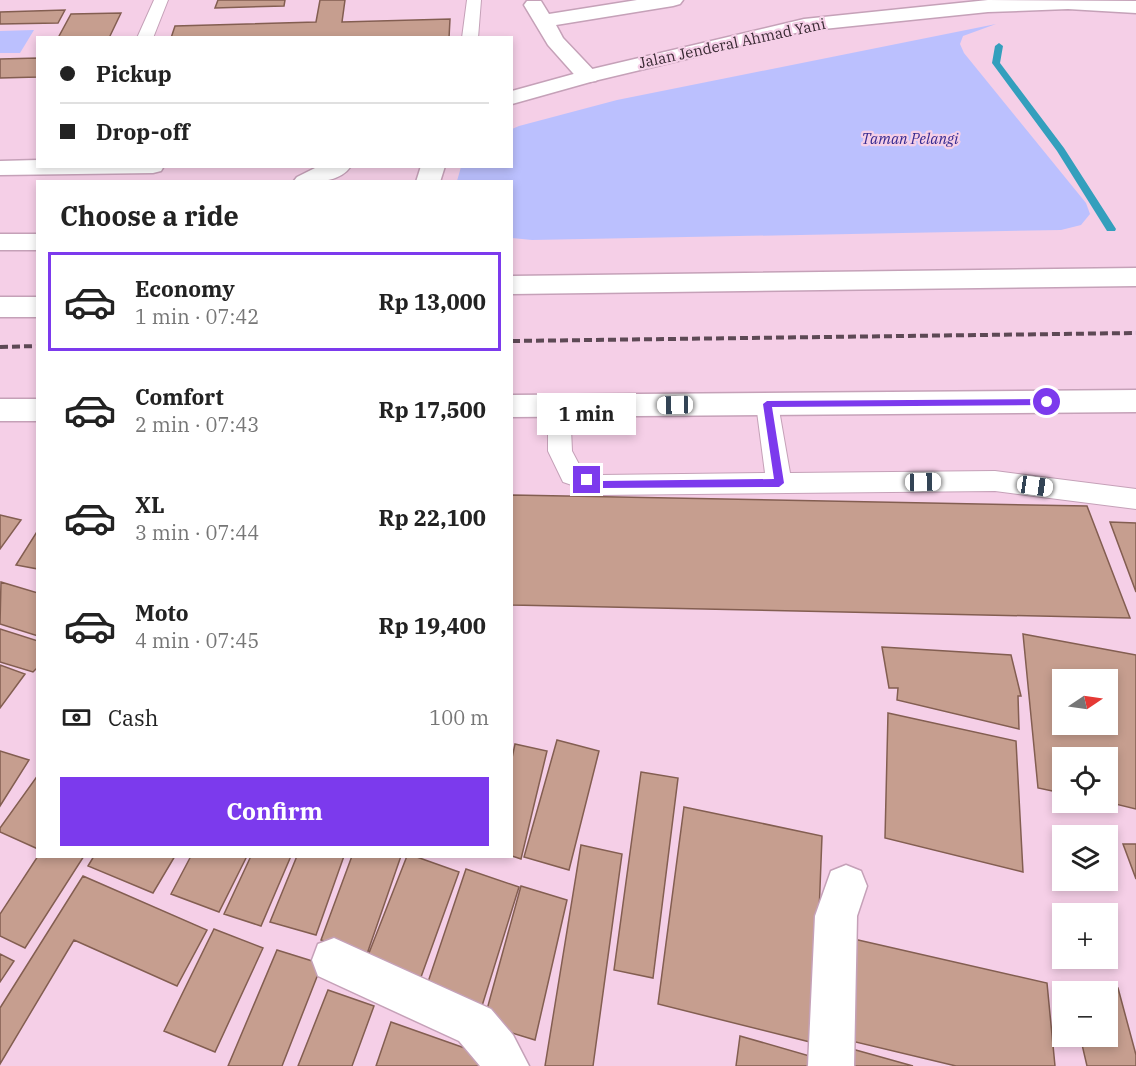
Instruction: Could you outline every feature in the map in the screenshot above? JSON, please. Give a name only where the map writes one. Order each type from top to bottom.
[{"type":"main road","points":[[533,0],[542,21],[555,41],[588,76]]},
{"type":"main road","points":[[542,21],[673,0]]},
{"type":"main road","points":[[804,25],[843,2]]},
{"type":"main road","name":"Jalan Jenderal Ahmad Yani","points":[[513,98],[588,76],[804,25],[988,6],[1068,3],[1136,7]]},
{"type":"main road","points":[[0,168],[36,168]]},
{"type":"main road","points":[[309,180],[336,168]]},
{"type":"main road","points":[[0,242],[36,242]]},
{"type":"main road","points":[[519,282],[1136,277]]},
{"type":"main road","points":[[0,307],[36,306]]},
{"type":"main road","points":[[513,406],[1136,402]]},
{"type":"main road","points":[[0,410],[36,410]]},
{"type":"main road","points":[[831,1066],[836,916],[846,886]]},
{"type":"main road","points":[[334,960],[475,1025],[497,1051],[506,1066]]},
{"type":"lane","points":[[146,36],[161,0]]},
{"type":"lane","points":[[470,36],[474,0]]},
{"type":"lane","points":[[767,404],[779,483]]},
{"type":"lane","points":[[559,406],[560,451],[572,475],[602,484],[995,481],[1136,499]]},
{"type":"green space","name":"Taman Pelangi","points":[[996,24],[963,36],[960,44],[964,53],[1086,203],[1090,214],[1081,225],[1061,230],[532,240],[513,238],[513,180],[457,180],[461,168],[513,168],[513,129],[617,100]]},
{"type":"green space","points":[[34,30],[20,53],[0,53],[0,31]]},
{"type":"building","points":[[218,0],[285,0],[284,6],[215,8]]},
{"type":"building","points":[[320,0],[345,0],[342,22],[450,19],[449,36],[172,36],[175,26],[316,22]]},
{"type":"building","points":[[65,10],[58,23],[0,24],[0,12]]},
{"type":"building","points":[[121,13],[110,36],[59,36],[71,14]]},
{"type":"building","points":[[36,58],[36,77],[0,78],[0,59]]},
{"type":"building","points":[[513,495],[1087,506],[1130,618],[513,605]]},
{"type":"building","points":[[0,515],[21,520],[0,549]]},
{"type":"building","points":[[1110,522],[1136,523],[1136,592]]},
{"type":"building","points":[[36,533],[36,569],[16,565]]},
{"type":"building","points":[[1,582],[36,592],[36,635],[0,624]]},
{"type":"building","points":[[0,629],[36,640],[36,669],[33,672],[0,662]]},
{"type":"building","points":[[1023,634],[1136,655],[1136,809],[1118,805],[1118,747],[1052,747],[1052,791],[1038,788]]},
{"type":"building","points":[[882,647],[1011,655],[1021,696],[1018,696],[1019,729],[897,700],[898,688],[889,688]]},
{"type":"building","points":[[0,665],[25,674],[0,708]]},
{"type":"building","points":[[888,713],[1016,741],[1023,872],[885,838]]},
{"type":"building","points":[[557,740],[599,751],[569,870],[524,857]]},
{"type":"building","points":[[515,744],[547,751],[521,859],[513,856],[513,753]]},
{"type":"building","points":[[0,751],[29,760],[0,806]]},
{"type":"building","points":[[641,772],[678,778],[653,978],[614,970]]},
{"type":"building","points":[[36,778],[36,848],[0,832],[0,828]]},
{"type":"building","points":[[684,807],[822,836],[814,1043],[658,1004]]},
{"type":"building","points":[[1123,844],[1136,844],[1136,879]]},
{"type":"building","points":[[581,845],[622,854],[593,1066],[545,1066]]},
{"type":"building","points":[[37,858],[83,858],[25,948],[0,936],[0,914]]},
{"type":"building","points":[[93,858],[174,858],[153,893],[88,866]]},
{"type":"building","points":[[190,858],[246,858],[219,912],[171,894]]},
{"type":"building","points":[[250,858],[290,858],[261,926],[224,914]]},
{"type":"building","points":[[296,858],[343,858],[316,935],[270,922]]},
{"type":"building","points":[[351,858],[400,858],[367,954],[321,940]]},
{"type":"building","points":[[406,858],[420,858],[459,872],[421,977],[367,958]]},
{"type":"building","points":[[466,869],[519,887],[482,1006],[427,985]]},
{"type":"building","points":[[83,876],[207,930],[177,986],[74,940],[0,1064],[0,1008]]},
{"type":"building","points":[[521,886],[567,900],[535,1040],[483,1024]]},
{"type":"building","points":[[214,929],[263,948],[215,1052],[164,1031]]},
{"type":"building","points":[[845,937],[1047,983],[1055,1066],[956,1066],[843,1039]]},
{"type":"building","points":[[277,950],[322,964],[282,1066],[228,1066]]},
{"type":"building","points":[[0,954],[14,961],[0,982]]},
{"type":"building","points":[[1118,988],[1136,1055],[1136,1066],[1087,1066],[1083,1047],[1118,1047]]},
{"type":"building","points":[[328,990],[374,1006],[352,1066],[298,1066]]},
{"type":"building","points":[[391,1022],[493,1058],[491,1066],[376,1066]]},
{"type":"building","points":[[740,1036],[820,1059],[820,1066],[736,1066]]},
{"type":"building","points":[[845,1047],[913,1066],[844,1066]]},
{"type":"waterway","points":[[999,46],[996,63],[1061,150],[1111,229]]},
{"type":"railway","points":[[513,341],[1136,333]]},
{"type":"railway","points":[[0,347],[36,346]]},
{"type":"route","points":[[587,480],[602,484],[779,483],[767,404],[1047,402]]}]
